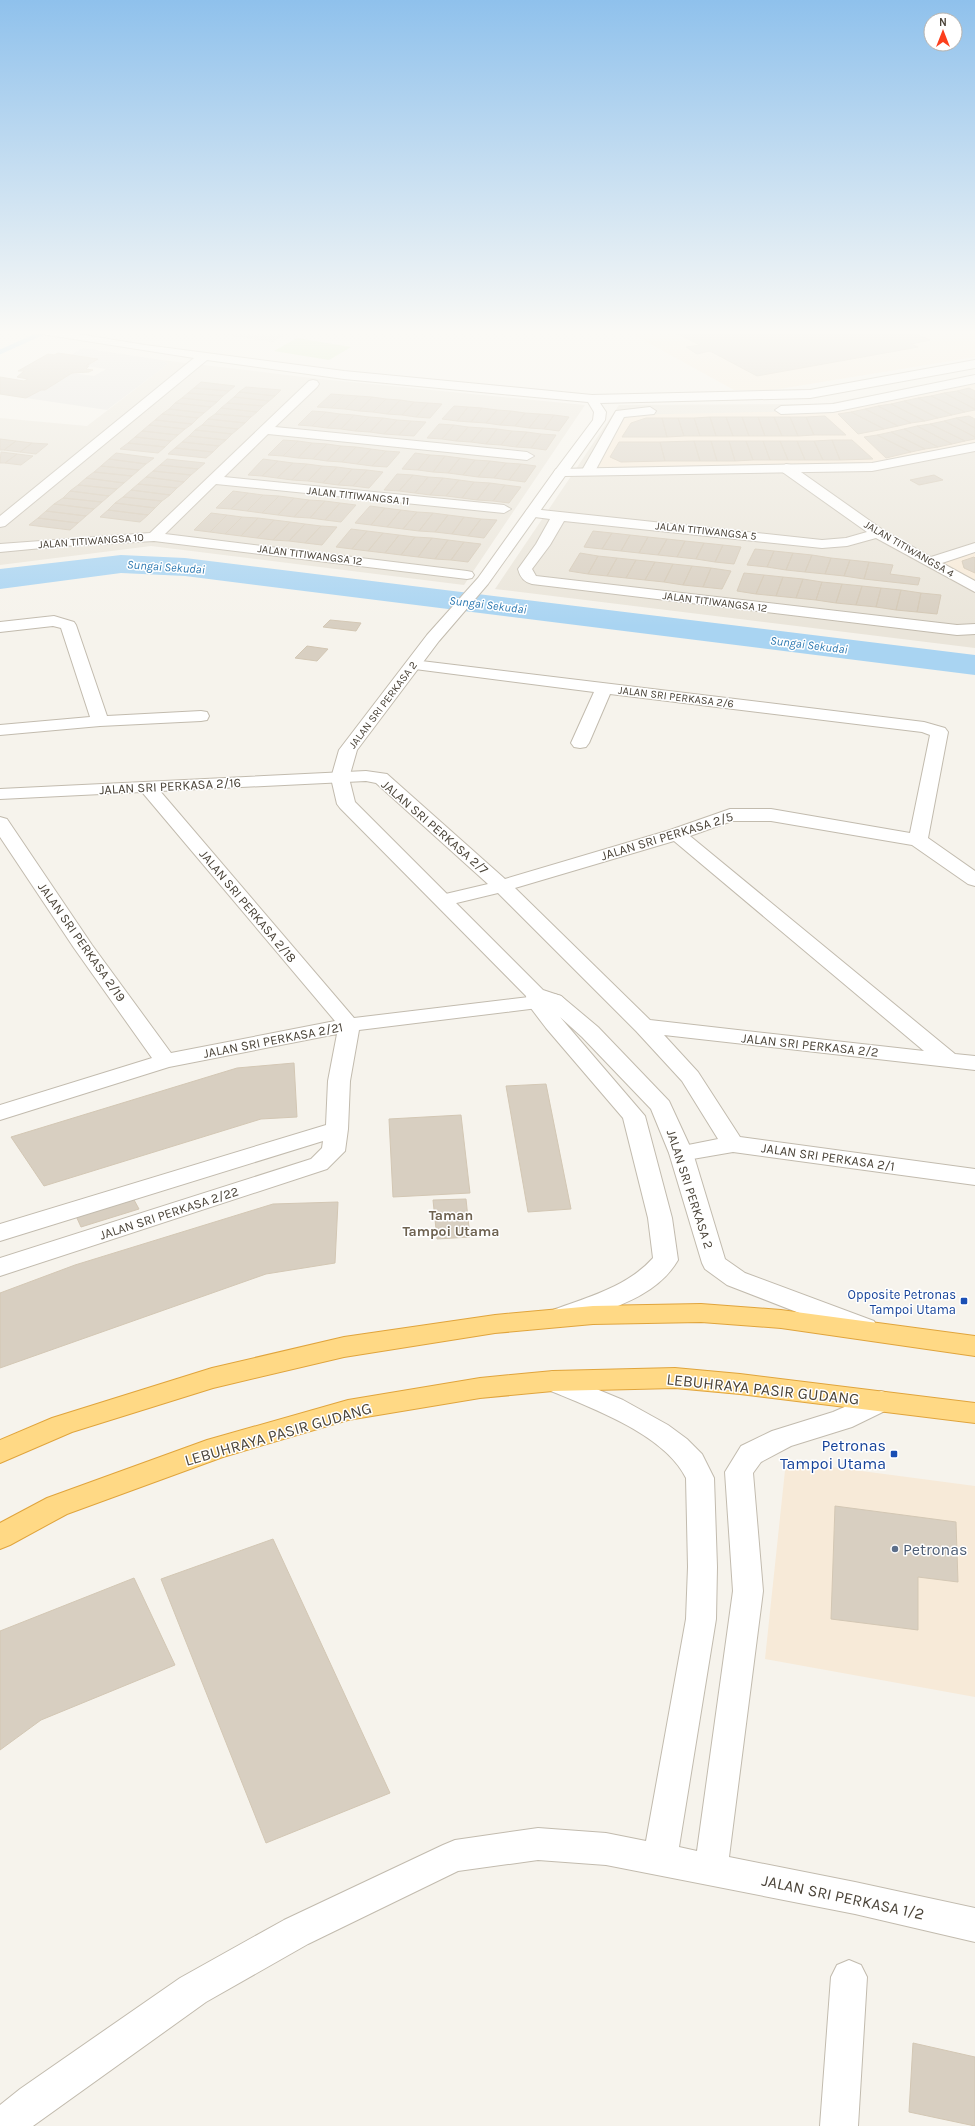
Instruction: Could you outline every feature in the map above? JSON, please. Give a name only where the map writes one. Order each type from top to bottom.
[{"type":"highway","points":[[0,1452],[77,1420],[212,1378],[328,1350],[495,1324],[593,1315],[700,1312],[781,1319],[975,1346]]},
{"type":"highway","name":"LEBUHRAYA PASIR GUDANG","points":[[0,1537],[57,1506],[217,1448],[348,1410],[480,1388],[553,1381],[675,1378],[740,1384],[975,1413]]},
{"type":"street","points":[[0,523],[114,429]]},
{"type":"street","name":"JALAN SRI PERKASA 2","points":[[555,1319],[631,1290],[651,1278],[666,1260],[660,1218],[634,1116],[543,999],[346,804],[340,778],[348,750],[413,665],[453,615],[483,581],[592,429]]},
{"type":"street","points":[[588,472],[612,429]]},
{"type":"street","points":[[266,430],[527,456]]},
{"type":"street","name":"JALAN TITIWANGSA 10","points":[[0,548],[63,542],[154,537],[266,430]]},
{"type":"street","points":[[561,472],[872,467],[975,447]]},
{"type":"street","name":"JALAN TITIWANGSA 4","points":[[786,468],[878,533],[975,587]]},
{"type":"street","name":"JALAN TITIWANGSA 11","points":[[213,480],[504,509]]},
{"type":"street","name":"JALAN TITIWANGSA 5","points":[[532,513],[822,544],[847,542],[878,533]]},
{"type":"street","name":"JALAN TITIWANGSA 12","points":[[559,516],[542,545],[525,569],[527,575],[532,580],[942,628],[975,629]]},
{"type":"street","name":"JALAN TITIWANGSA 12","points":[[154,537],[467,574]]},
{"type":"street","points":[[930,562],[975,547]]},
{"type":"street","points":[[0,627],[54,621],[68,625],[81,660],[100,721]]},
{"type":"street","name":"JALAN SRI PERKASA 2/6","points":[[413,665],[924,727],[939,732],[918,840]]},
{"type":"street","points":[[580,743],[604,689]]},
{"type":"street","points":[[0,730],[100,721],[200,716]]},
{"type":"street","name":"JALAN SRI PERKASA 2/7","points":[[340,778],[366,776],[381,778],[502,886]]},
{"type":"street","name":"JALAN SRI PERKASA 2/16","points":[[0,794],[340,778]]},
{"type":"street","name":"JALAN SRI PERKASA 2/18","points":[[146,787],[349,1025]]},
{"type":"street","name":"JALAN SRI PERKASA 2/5","points":[[444,900],[502,886],[677,834],[730,815],[771,815],[918,840]]},
{"type":"street","name":"JALAN SRI PERKASA 2/19","points":[[0,823],[84,948],[165,1061]]},
{"type":"street","points":[[677,834],[949,1060]]},
{"type":"street","points":[[918,840],[975,880]]},
{"type":"street","points":[[502,886],[644,1026],[690,1077],[733,1144]]},
{"type":"street","name":"JALAN SRI PERKASA 2","points":[[543,999],[590,1032],[661,1106],[681,1153],[702,1218],[714,1263],[736,1279],[877,1333]]},
{"type":"street","name":"JALAN SRI PERKASA 2/21","points":[[0,1113],[165,1061],[349,1025],[543,999]]},
{"type":"street","points":[[0,1233],[335,1140],[339,1081],[349,1025]]},
{"type":"street","name":"JALAN SRI PERKASA 2/2","points":[[644,1026],[975,1063]]},
{"type":"street","name":"JALAN SRI PERKASA 2/22","points":[[0,1267],[319,1164],[335,1140]]},
{"type":"street","name":"JALAN SRI PERKASA 2/1","points":[[681,1153],[733,1144],[975,1177]]},
{"type":"street","points":[[553,1381],[624,1412],[665,1437],[688,1456],[700,1478],[703,1592],[701,1619],[660,1859]]},
{"type":"street","points":[[711,1869],[748,1591],[739,1472],[751,1454],[782,1438],[842,1420],[881,1401]]},
{"type":"street","name":"JALAN SRI PERKASA 1/2","points":[[4,2126],[34,2102],[193,1990],[296,1932],[455,1856],[538,1844],[606,1849],[711,1869],[975,1925]]},
{"type":"street","points":[[839,2126],[849,1977]]},
{"type":"shaded area","points":[[0,429],[569,429],[464,585],[151,546],[0,565]]},
{"type":"shaded area","points":[[603,429],[975,429],[975,648],[495,589]]},
{"type":"shaded area","points":[[616,429],[975,429],[975,443],[867,463],[596,468]]},
{"type":"shaded area","points":[[975,551],[975,584],[939,563]]},
{"type":"shaded area","points":[[786,1461],[975,1486],[975,1697],[765,1659]]},
{"type":"building","points":[[144,429],[185,429],[178,435],[142,431]]},
{"type":"building","points":[[196,429],[238,429],[232,434],[195,430]]},
{"type":"building","points":[[342,429],[357,429],[355,431]]},
{"type":"building","points":[[357,429],[373,429],[370,432],[355,431]]},
{"type":"building","points":[[373,429],[388,429],[384,434],[370,432]]},
{"type":"building","points":[[388,429],[404,429],[399,435],[384,434]]},
{"type":"building","points":[[404,429],[420,429],[414,436],[399,435]]},
{"type":"building","points":[[435,429],[450,429],[442,439],[427,438]]},
{"type":"building","points":[[450,429],[466,429],[456,441],[442,439]]},
{"type":"building","points":[[466,429],[482,429],[471,442],[456,441]]},
{"type":"building","points":[[482,429],[497,429],[486,444],[471,442]]},
{"type":"building","points":[[497,429],[512,431],[501,445],[486,444]]},
{"type":"building","points":[[546,429],[560,429],[559,431]]},
{"type":"building","points":[[627,429],[665,429],[667,437],[622,437]]},
{"type":"building","points":[[665,429],[682,429],[684,436],[667,437]]},
{"type":"building","points":[[682,429],[698,429],[700,436],[684,436]]},
{"type":"building","points":[[698,429],[714,429],[716,436],[700,436]]},
{"type":"building","points":[[714,429],[730,429],[733,436],[716,436]]},
{"type":"building","points":[[730,429],[746,429],[749,436],[733,436]]},
{"type":"building","points":[[746,429],[762,429],[765,436],[749,436]]},
{"type":"building","points":[[762,429],[779,429],[782,436],[765,436]]},
{"type":"building","points":[[779,429],[795,429],[798,436],[782,436]]},
{"type":"building","points":[[795,429],[811,429],[814,435],[798,436]]},
{"type":"building","points":[[811,429],[840,429],[846,435],[814,435]]},
{"type":"building","points":[[853,429],[883,429],[858,434]]},
{"type":"building","points":[[904,429],[923,429],[952,444],[938,447]]},
{"type":"building","points":[[904,429],[938,447],[925,449],[891,432]]},
{"type":"building","points":[[923,429],[941,429],[965,441],[952,444]]},
{"type":"building","points":[[941,429],[960,429],[975,437],[975,439],[965,441]]},
{"type":"building","points":[[960,429],[975,429],[975,437]]},
{"type":"building","points":[[195,430],[232,434],[226,440],[189,436]]},
{"type":"building","points":[[142,431],[178,435],[171,441],[135,437]]},
{"type":"building","points":[[512,431],[527,432],[516,447],[501,445]]},
{"type":"building","points":[[527,432],[541,434],[531,448],[516,447]]},
{"type":"building","points":[[891,432],[925,449],[911,452],[877,435]]},
{"type":"building","points":[[541,434],[556,435],[546,450],[531,448]]},
{"type":"building","points":[[877,435],[911,452],[886,458],[864,437]]},
{"type":"building","points":[[189,436],[226,440],[219,446],[182,442]]},
{"type":"building","points":[[135,437],[171,441],[165,447],[128,443]]},
{"type":"building","points":[[0,439],[16,441],[4,450],[0,450]]},
{"type":"building","points":[[283,440],[298,441],[283,456],[268,455]]},
{"type":"building","points":[[832,440],[852,440],[873,459],[840,460]]},
{"type":"building","points":[[832,440],[840,460],[823,460],[814,441]]},
{"type":"building","points":[[16,441],[32,443],[20,452],[4,450]]},
{"type":"building","points":[[298,441],[312,443],[298,458],[283,456]]},
{"type":"building","points":[[694,441],[700,461],[665,461],[660,442]]},
{"type":"building","points":[[694,441],[711,441],[717,461],[700,461]]},
{"type":"building","points":[[711,441],[729,441],[735,461],[717,461]]},
{"type":"building","points":[[729,441],[746,441],[753,460],[735,461]]},
{"type":"building","points":[[746,441],[763,441],[770,460],[753,460]]},
{"type":"building","points":[[763,441],[780,441],[788,460],[770,460]]},
{"type":"building","points":[[780,441],[797,441],[805,460],[788,460]]},
{"type":"building","points":[[797,441],[814,441],[823,460],[805,460]]},
{"type":"building","points":[[182,442],[219,446],[213,452],[175,448]]},
{"type":"building","points":[[619,442],[660,442],[665,461],[621,462],[610,457]]},
{"type":"building","points":[[32,443],[48,444],[36,454],[20,452]]},
{"type":"building","points":[[128,443],[165,447],[158,453],[120,449]]},
{"type":"building","points":[[312,443],[327,444],[313,459],[298,458]]},
{"type":"building","points":[[327,444],[341,446],[327,461],[313,459]]},
{"type":"building","points":[[341,446],[356,447],[342,462],[327,461]]},
{"type":"building","points":[[356,447],[371,449],[357,464],[342,462]]},
{"type":"building","points":[[175,448],[213,452],[206,458],[168,454]]},
{"type":"building","points":[[371,449],[386,451],[372,466],[357,464]]},
{"type":"building","points":[[386,451],[400,452],[387,467],[372,466]]},
{"type":"building","points":[[1,452],[17,454],[5,463],[0,463]]},
{"type":"building","points":[[116,453],[154,458],[146,464],[109,459]]},
{"type":"building","points":[[415,453],[430,455],[418,470],[402,469]]},
{"type":"building","points":[[17,454],[33,456],[21,465],[5,463]]},
{"type":"building","points":[[430,455],[445,456],[433,472],[418,470]]},
{"type":"building","points":[[445,456],[460,458],[448,473],[433,472]]},
{"type":"building","points":[[460,458],[475,460],[463,475],[448,473]]},
{"type":"building","points":[[109,459],[146,464],[139,470],[101,466]]},
{"type":"building","points":[[167,459],[205,463],[198,469],[160,465]]},
{"type":"building","points":[[263,459],[278,461],[262,476],[248,475]]},
{"type":"building","points":[[475,460],[490,461],[478,477],[463,475]]},
{"type":"building","points":[[278,461],[293,463],[277,478],[262,476]]},
{"type":"building","points":[[490,461],[506,463],[494,478],[478,477]]},
{"type":"building","points":[[293,463],[307,464],[292,480],[277,478]]},
{"type":"building","points":[[506,463],[521,464],[509,480],[494,478]]},
{"type":"building","points":[[307,464],[322,466],[308,481],[292,480]]},
{"type":"building","points":[[521,464],[536,466],[525,482],[509,480]]},
{"type":"building","points":[[160,465],[198,469],[191,475],[153,471]]},
{"type":"building","points":[[101,466],[139,470],[132,476],[94,472]]},
{"type":"building","points":[[322,466],[337,467],[323,483],[308,481]]},
{"type":"building","points":[[337,467],[352,469],[338,485],[323,483]]},
{"type":"building","points":[[352,469],[367,470],[353,486],[338,485]]},
{"type":"building","points":[[367,470],[383,472],[369,488],[353,486]]},
{"type":"building","points":[[153,471],[191,475],[184,482],[146,477]]},
{"type":"building","points":[[94,472],[132,476],[124,483],[86,478]]},
{"type":"building","points":[[397,474],[413,475],[399,491],[384,490]]},
{"type":"building","points":[[413,475],[428,477],[415,493],[399,491]]},
{"type":"building","points":[[934,475],[943,480],[919,485],[910,480]]},
{"type":"building","points":[[146,477],[184,482],[177,488],[138,484]]},
{"type":"building","points":[[428,477],[443,478],[430,495],[415,493]]},
{"type":"building","points":[[86,478],[124,483],[117,489],[78,485]]},
{"type":"building","points":[[443,478],[459,480],[446,496],[430,495]]},
{"type":"building","points":[[459,480],[474,482],[462,498],[446,496]]},
{"type":"building","points":[[474,482],[490,483],[477,500],[462,498]]},
{"type":"building","points":[[490,483],[505,485],[493,501],[477,500]]},
{"type":"building","points":[[138,484],[177,488],[170,495],[131,490]]},
{"type":"building","points":[[78,485],[117,489],[109,496],[70,491]]},
{"type":"building","points":[[505,485],[521,487],[509,503],[493,501]]},
{"type":"building","points":[[131,490],[170,495],[162,501],[123,497]]},
{"type":"building","points":[[70,491],[109,496],[102,502],[63,498]]},
{"type":"building","points":[[233,491],[248,493],[231,509],[216,508]]},
{"type":"building","points":[[248,493],[263,495],[247,511],[231,509]]},
{"type":"building","points":[[263,495],[279,496],[262,513],[247,511]]},
{"type":"building","points":[[279,496],[294,498],[278,515],[262,513]]},
{"type":"building","points":[[123,497],[162,501],[155,508],[115,503]]},
{"type":"building","points":[[63,498],[102,502],[94,509],[54,504]]},
{"type":"building","points":[[294,498],[309,500],[294,517],[278,515]]},
{"type":"building","points":[[309,500],[325,501],[310,518],[294,517]]},
{"type":"building","points":[[325,501],[340,503],[325,520],[310,518]]},
{"type":"building","points":[[115,503],[155,508],[148,515],[108,510]]},
{"type":"building","points":[[340,503],[356,505],[341,522],[325,520]]},
{"type":"building","points":[[54,504],[94,509],[86,516],[46,511]]},
{"type":"building","points":[[370,506],[385,508],[371,525],[355,523]]},
{"type":"building","points":[[385,508],[401,510],[387,527],[371,525]]},
{"type":"building","points":[[108,510],[148,515],[140,522],[100,517]]},
{"type":"building","points":[[401,510],[417,512],[403,529],[387,527]]},
{"type":"building","points":[[46,511],[86,516],[78,523],[38,518]]},
{"type":"building","points":[[417,512],[433,513],[419,531],[403,529]]},
{"type":"building","points":[[211,513],[227,515],[210,532],[194,530]]},
{"type":"building","points":[[433,513],[448,515],[435,532],[419,531]]},
{"type":"building","points":[[227,515],[242,517],[225,534],[210,532]]},
{"type":"building","points":[[448,515],[464,517],[452,534],[435,532]]},
{"type":"building","points":[[242,517],[258,518],[241,536],[225,534]]},
{"type":"building","points":[[464,517],[481,519],[468,536],[452,534]]},
{"type":"building","points":[[38,518],[78,523],[70,530],[29,525]]},
{"type":"building","points":[[258,518],[274,520],[257,538],[241,536]]},
{"type":"building","points":[[481,519],[497,520],[484,538],[468,536]]},
{"type":"building","points":[[274,520],[290,522],[273,540],[257,538]]},
{"type":"building","points":[[290,522],[305,524],[289,541],[273,540]]},
{"type":"building","points":[[305,524],[321,526],[305,543],[289,541]]},
{"type":"building","points":[[321,526],[337,527],[322,545],[305,543]]},
{"type":"building","points":[[351,529],[367,531],[352,549],[336,547]]},
{"type":"building","points":[[367,531],[383,533],[368,551],[352,549]]},
{"type":"building","points":[[593,531],[612,533],[602,549],[584,547]]},
{"type":"building","points":[[383,533],[399,535],[385,553],[368,551]]},
{"type":"building","points":[[612,533],[630,535],[621,551],[602,549]]},
{"type":"building","points":[[399,535],[415,537],[401,555],[385,553]]},
{"type":"building","points":[[630,535],[648,537],[639,553],[621,551]]},
{"type":"building","points":[[415,537],[432,538],[418,557],[401,555]]},
{"type":"building","points":[[648,537],[667,539],[658,555],[639,553]]},
{"type":"building","points":[[432,538],[448,540],[435,559],[418,557]]},
{"type":"building","points":[[667,539],[685,541],[677,557],[658,555]]},
{"type":"building","points":[[448,540],[464,542],[451,560],[435,559]]},
{"type":"building","points":[[685,541],[704,543],[696,559],[677,557]]},
{"type":"building","points":[[464,542],[481,544],[468,562],[451,560]]},
{"type":"building","points":[[704,543],[723,545],[715,562],[696,559]]},
{"type":"building","points":[[723,545],[741,547],[734,564],[715,562]]},
{"type":"building","points":[[755,549],[774,551],[767,567],[747,565]]},
{"type":"building","points":[[774,551],[793,553],[786,570],[767,567]]},
{"type":"building","points":[[580,553],[598,556],[588,574],[569,571]]},
{"type":"building","points":[[793,553],[812,555],[805,572],[786,570]]},
{"type":"building","points":[[812,555],[831,558],[825,574],[805,572]]},
{"type":"building","points":[[598,556],[617,558],[607,576],[588,574]]},
{"type":"building","points":[[974,557],[975,573],[964,568],[962,561]]},
{"type":"building","points":[[617,558],[636,560],[626,578],[607,576]]},
{"type":"building","points":[[831,558],[850,560],[844,576],[825,574]]},
{"type":"building","points":[[636,560],[655,562],[645,580],[626,578]]},
{"type":"building","points":[[850,560],[869,562],[864,579],[844,576]]},
{"type":"building","points":[[655,562],[673,564],[664,582],[645,580]]},
{"type":"building","points":[[869,562],[893,565],[890,574],[920,578],[918,585],[864,579]]},
{"type":"building","points":[[673,564],[692,566],[683,585],[664,582]]},
{"type":"building","points":[[692,566],[711,568],[703,587],[683,585]]},
{"type":"building","points":[[711,568],[731,571],[722,589],[703,587]]},
{"type":"building","points":[[744,573],[764,575],[756,594],[737,591]]},
{"type":"building","points":[[764,575],[783,577],[776,596],[756,594]]},
{"type":"building","points":[[783,577],[803,579],[796,598],[776,596]]},
{"type":"building","points":[[803,579],[822,582],[816,600],[796,598]]},
{"type":"building","points":[[822,582],[842,584],[836,603],[816,600]]},
{"type":"building","points":[[842,584],[862,586],[856,605],[836,603]]},
{"type":"building","points":[[862,586],[881,588],[876,607],[856,605]]},
{"type":"building","points":[[881,588],[901,590],[896,610],[876,607]]},
{"type":"building","points":[[901,590],[921,593],[917,612],[896,610]]},
{"type":"building","points":[[921,593],[941,595],[937,614],[917,612]]},
{"type":"building","points":[[330,620],[361,623],[356,631],[323,627]]},
{"type":"building","points":[[307,646],[328,649],[317,661],[295,658]]},
{"type":"building","points":[[294,1063],[297,1117],[261,1119],[44,1186],[11,1137],[237,1068]]},
{"type":"building","points":[[546,1084],[571,1209],[528,1212],[506,1086]]},
{"type":"building","points":[[461,1115],[470,1193],[393,1197],[389,1119]]},
{"type":"building","points":[[133,1198],[139,1209],[81,1227],[76,1216]]},
{"type":"building","points":[[466,1199],[470,1237],[437,1239],[433,1200]]},
{"type":"building","points":[[338,1202],[335,1263],[266,1274],[0,1368],[0,1293],[75,1265],[273,1204]]},
{"type":"building","name":"Petronas","points":[[835,1506],[956,1522],[958,1582],[918,1577],[918,1630],[831,1619]]},
{"type":"building","points":[[273,1539],[390,1793],[266,1843],[161,1579]]},
{"type":"building","points":[[134,1578],[175,1665],[41,1720],[0,1750],[0,1631]]},
{"type":"building","points":[[913,2043],[975,2057],[975,2126],[909,2112]]},
{"type":"waterway","name":"Sungai Sekudai","points":[[0,579],[121,564],[185,567],[975,665]]},
{"type":"place","name":"Opposite Petronas Tampoi Utama","points":[[964,1301]]},
{"type":"place","name":"Petronas Tampoi Utama","points":[[894,1454]]},
{"type":"place","name":"Petronas","points":[[895,1549]]},
{"type":"district","name":"Taman Tampoi Utama","points":[[451,1224]]}]
